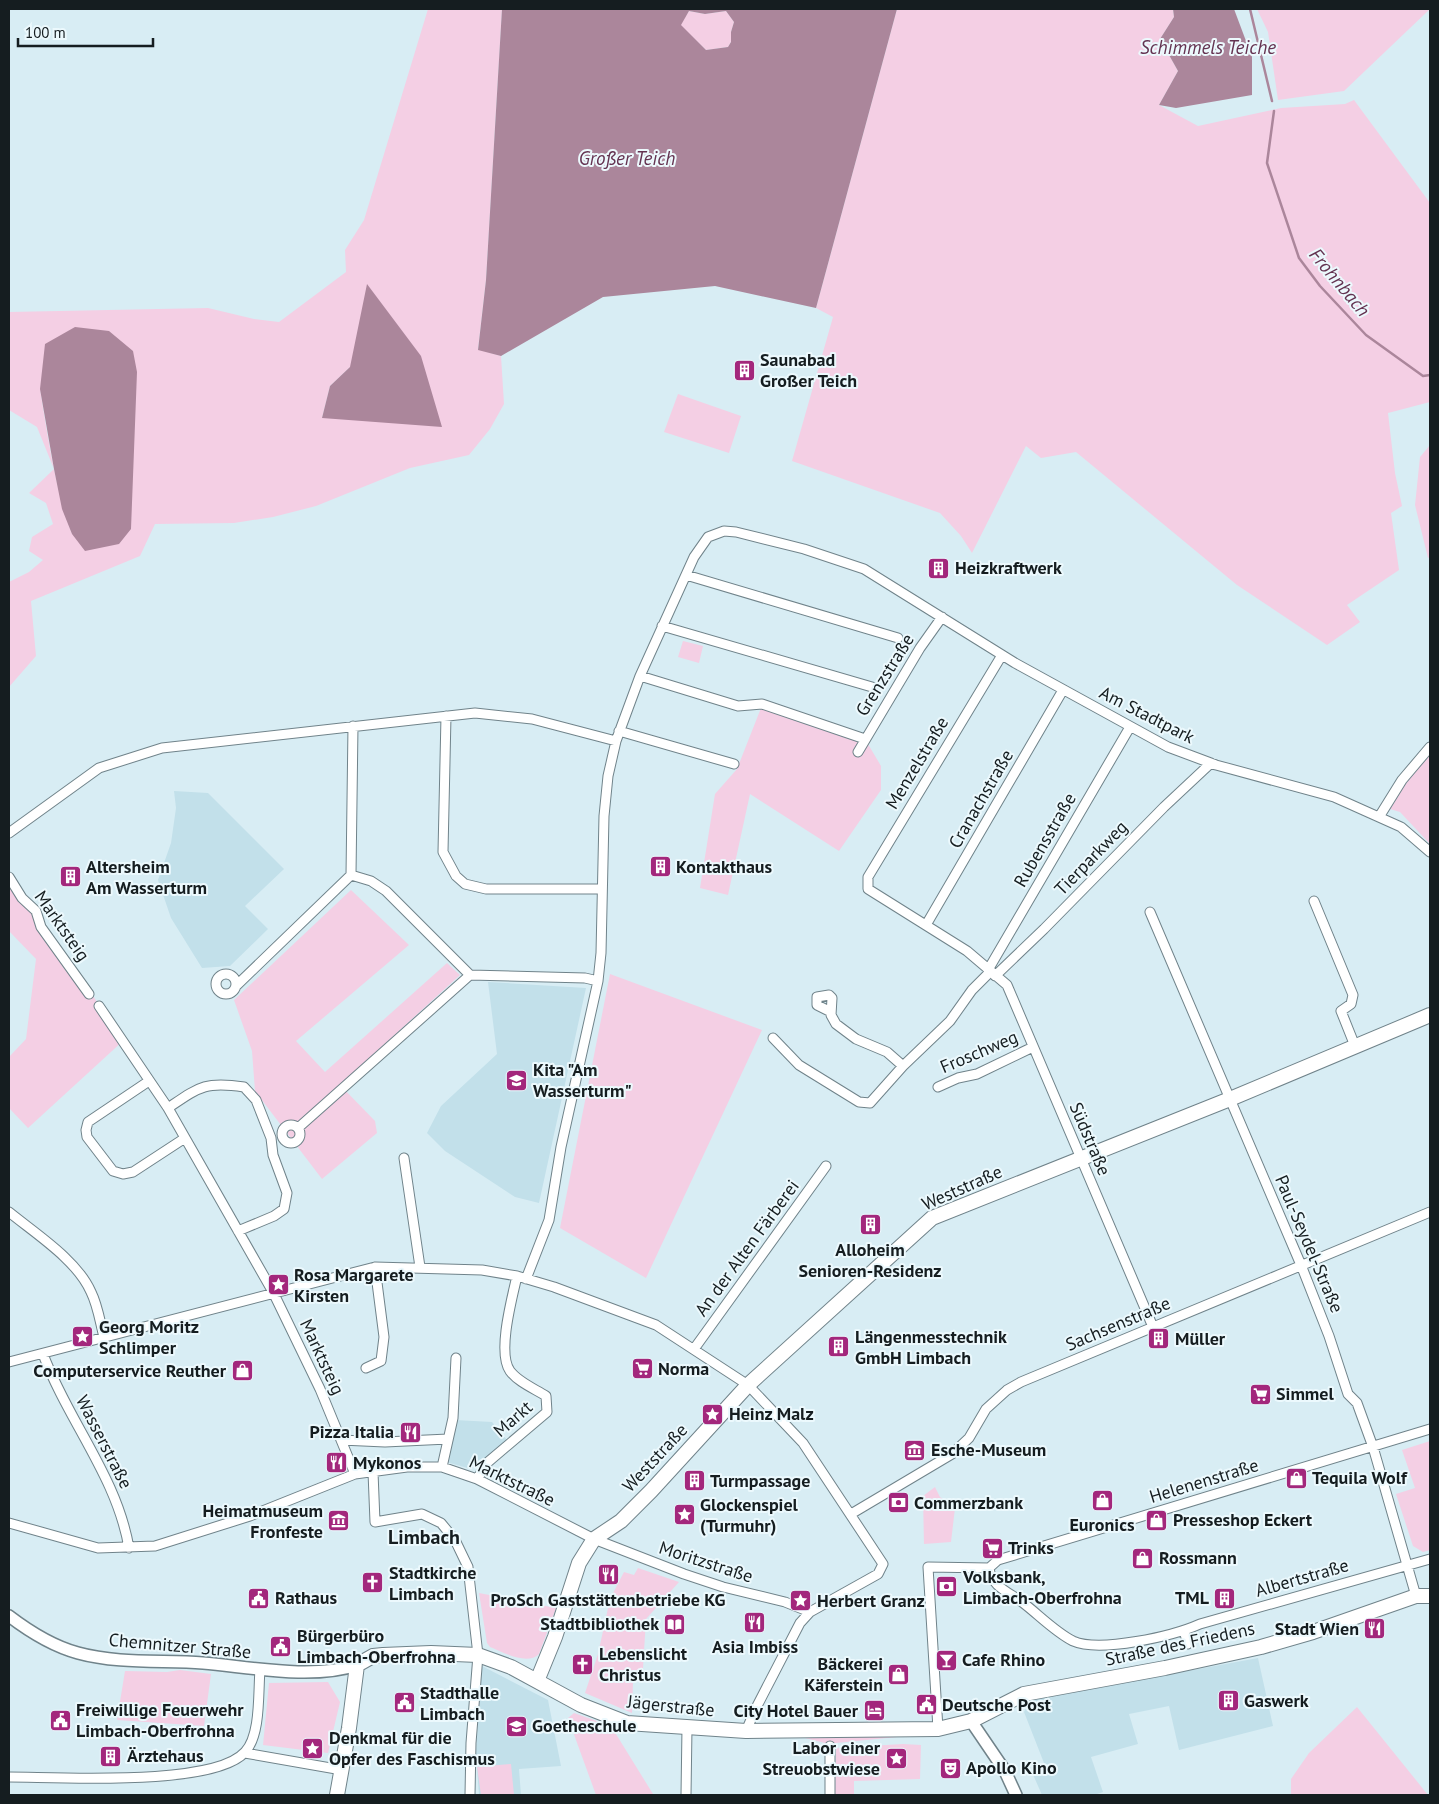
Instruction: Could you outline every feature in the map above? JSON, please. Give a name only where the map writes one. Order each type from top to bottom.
[{"type":"main road","name":"Weststraße","points":[[594,1539],[621,1521],[651,1492],[748,1385],[932,1218],[1230,1099],[1430,1015]]},
{"type":"main road","points":[[537,1680],[555,1637],[579,1563],[594,1539]]},
{"type":"main road","name":"Straße des Friedens","points":[[938,1729],[971,1721],[1024,1694],[1165,1668],[1261,1646],[1313,1632],[1416,1596],[1430,1596]]},
{"type":"main road","name":"Jägerstraße","points":[[357,1665],[373,1656],[383,1655],[431,1653],[478,1655],[537,1680],[581,1705],[626,1722],[746,1731],[938,1729]]},
{"type":"main road","points":[[337,1795],[357,1665]]},
{"type":"street","name":"Am Stadtpark","points":[[521,1277],[549,1220],[563,1138],[598,980],[604,816],[608,776],[616,741],[640,676],[662,626],[702,543],[708,537],[724,531],[736,532],[804,549],[864,569],[1002,655],[1168,747],[1211,763],[1334,797],[1401,827],[1430,852]]},
{"type":"street","points":[[686,575],[898,638]]},
{"type":"street","name":"Grenzstraße","points":[[858,752],[920,648],[942,617]]},
{"type":"street","points":[[662,626],[872,687]]},
{"type":"street","name":"Menzelstraße","points":[[868,889],[868,877],[1002,655]]},
{"type":"street","points":[[640,676],[738,706],[762,704],[865,739]]},
{"type":"street","name":"Cranachstraße","points":[[926,925],[1063,690]]},
{"type":"street","points":[[9,833],[98,768],[143,752],[162,748],[475,713],[532,719],[616,741]]},
{"type":"street","points":[[446,716],[443,852],[456,876],[465,884],[486,889],[602,889]]},
{"type":"street","points":[[236,986],[351,875],[353,726]]},
{"type":"street","name":"Rubensstraße","points":[[991,973],[1130,727]]},
{"type":"street","points":[[619,731],[734,764]]},
{"type":"street","points":[[1379,817],[1402,780],[1430,747]]},
{"type":"street","name":"Tierparkweg","points":[[991,973],[1044,929],[1164,807],[1211,763]]},
{"type":"street","points":[[351,875],[371,881],[386,891],[470,975]]},
{"type":"street","name":"Marktsteig","points":[[9,877],[22,898],[36,911],[41,927],[89,994]]},
{"type":"street","name":"Südstraße","points":[[868,889],[967,952],[1007,985],[1153,1327]]},
{"type":"street","points":[[1314,901],[1353,995],[1351,1004],[1342,1010],[1355,1046]]},
{"type":"street","name":"Paul-Seydel-Straße","points":[[1150,912],[1301,1265],[1329,1336],[1348,1394],[1357,1403],[1373,1447],[1416,1596]]},
{"type":"street","points":[[773,1038],[799,1065],[859,1102],[870,1104],[903,1066],[950,1021],[972,990],[991,973]]},
{"type":"street","points":[[298,1128],[470,975],[598,980]]},
{"type":"street","name":"Marktsteig","points":[[99,1006],[124,1040],[168,1108],[272,1292],[316,1381],[355,1474]]},
{"type":"street","points":[[830,1012],[836,1024],[845,1032],[886,1052],[903,1066]]},
{"type":"street","name":"Froschweg","points":[[938,1086],[958,1078],[977,1074],[1033,1047]]},
{"type":"street","points":[[149,1081],[88,1122],[87,1137],[113,1171],[123,1174],[133,1172],[185,1138]]},
{"type":"street","points":[[168,1108],[204,1086],[219,1083],[244,1087],[256,1100],[265,1120],[273,1155],[287,1193],[284,1209],[274,1216],[238,1231]]},
{"type":"street","points":[[404,1158],[420,1267]]},
{"type":"street","name":"An der Alten Färberei","points":[[694,1349],[826,1166]]},
{"type":"street","points":[[9,1212],[53,1247],[83,1278],[92,1292],[104,1337]]},
{"type":"street","name":"Sachsenstraße","points":[[851,1514],[952,1454],[969,1438],[986,1409],[1007,1390],[1021,1382],[1430,1212]]},
{"type":"street","points":[[366,1368],[381,1361],[384,1337],[375,1267]]},
{"type":"street","points":[[9,1362],[272,1292],[375,1267],[482,1270],[521,1277],[656,1325],[748,1385],[803,1442],[883,1564],[878,1574],[810,1612],[800,1623],[746,1731]]},
{"type":"street","name":"Markt","points":[[477,1479],[488,1462],[547,1412],[546,1396],[510,1371],[504,1357],[509,1314],[521,1277]]},
{"type":"street","name":"Wasserstraße","points":[[43,1354],[52,1377],[111,1488],[126,1528],[129,1548]]},
{"type":"street","points":[[442,1466],[453,1418],[456,1358]]},
{"type":"street","name":"Helenenstraße","points":[[989,1568],[998,1560],[1430,1429]]},
{"type":"street","points":[[341,1440],[385,1442],[448,1439]]},
{"type":"street","name":"Marktstraße","points":[[9,1524],[98,1548],[156,1546],[250,1516],[355,1474],[407,1467],[442,1466],[477,1479],[594,1539]]},
{"type":"street","points":[[372,1472],[375,1522],[422,1514],[441,1523],[455,1540],[468,1567],[478,1655],[471,1743],[470,1795]]},
{"type":"street","name":"Moritzstraße","points":[[594,1539],[723,1588],[785,1602],[810,1612]]},
{"type":"street","name":"Albertstraße","points":[[989,1568],[995,1583],[1067,1638],[1084,1645],[1112,1644],[1184,1632],[1200,1624],[1430,1558]]},
{"type":"street","points":[[938,1729],[928,1567],[989,1568]]},
{"type":"street","name":"Chemnitzer Straße","points":[[9,1616],[31,1633],[59,1647],[80,1654],[122,1659],[202,1663],[260,1670],[342,1670],[357,1665]]},
{"type":"street","points":[[1184,1632],[1188,1644]]},
{"type":"street","points":[[9,1777],[162,1777],[223,1765],[245,1753],[255,1731],[260,1670]]},
{"type":"street","points":[[971,1721],[1005,1771],[1016,1795]]},
{"type":"street","points":[[686,1795],[688,1728]]},
{"type":"street","points":[[830,1746],[830,1795]]},
{"type":"street","points":[[245,1753],[342,1770]]},
{"type":"shaded area","points":[[428,9],[502,9],[486,280],[478,349],[501,356],[504,404],[490,429],[469,455],[410,468],[316,506],[273,517],[234,523],[155,524],[140,556],[31,601],[36,656],[9,687],[9,582],[29,572],[43,560],[29,551],[32,537],[53,524],[46,503],[29,493],[54,469],[37,427],[9,410],[9,312],[208,308],[254,319],[279,322],[346,272],[345,250],[364,220]],"holes":[[[350,367],[322,418],[330,386]],[[40,389],[72,534],[49,444]]]},
{"type":"shaded area","points":[[897,9],[1173,9],[1174,17],[1160,39],[1178,71],[1159,105],[1198,126],[1281,108],[1345,104],[1354,100],[1430,203],[1430,402],[1388,413],[1395,473],[1402,506],[1391,513],[1399,570],[1347,605],[1360,622],[1327,645],[1237,585],[1076,452],[1041,458],[1026,446],[972,553],[961,536],[940,513],[792,461],[833,317],[816,308]]},
{"type":"shaded area","points":[[1257,9],[1430,9],[1344,91],[1278,100],[1268,32]]},
{"type":"shaded area","points":[[689,11],[705,14],[726,11],[734,22],[731,42],[728,47],[706,50],[680,25]]},
{"type":"shaded area","points":[[678,394],[741,416],[729,453],[664,432]]},
{"type":"shaded area","points":[[1430,445],[1430,557],[1428,558],[1415,505],[1420,457]]},
{"type":"shaded area","points":[[683,641],[703,646],[699,663],[678,657]]},
{"type":"shaded area","points":[[761,708],[865,739],[881,766],[881,790],[839,851],[750,794],[728,895],[700,888],[715,794],[737,769]]},
{"type":"shaded area","points":[[1430,754],[1430,844],[1400,812],[1390,809],[1407,782]]},
{"type":"shaded area","points":[[174,791],[208,793],[284,869],[245,906],[268,929],[230,966],[202,968],[171,918],[158,880],[171,843],[176,808]]},
{"type":"shaded area","points":[[9,877],[124,1040],[28,1128],[9,1108],[9,1057],[26,1039],[36,959],[9,931]]},
{"type":"shaded area","points":[[351,890],[409,945],[296,1041],[325,1072],[447,963],[460,975],[340,1085],[375,1121],[377,1133],[322,1179],[255,1091],[252,1051],[234,1000]]},
{"type":"shaded area","points":[[610,974],[762,1030],[646,1278],[560,1228]]},
{"type":"shaded area","name":"Kita \"Am Wasserturm\"","points":[[488,982],[586,988],[539,1203],[515,1197],[445,1151],[427,1133],[441,1106],[497,1054]]},
{"type":"shaded area","points":[[455,1420],[492,1422],[507,1440],[471,1469],[443,1461]]},
{"type":"shaded area","points":[[1430,1441],[1430,1550],[1423,1552],[1413,1546],[1396,1494],[1415,1488],[1402,1450]]},
{"type":"shaded area","points":[[935,1487],[940,1497],[955,1508],[951,1542],[924,1544],[923,1496]]},
{"type":"shaded area","points":[[638,1568],[679,1582],[646,1619],[643,1668],[633,1681],[632,1713],[585,1693],[598,1654],[610,1599],[624,1572],[634,1575]]},
{"type":"shaded area","points":[[479,1593],[556,1608],[539,1654],[528,1659],[508,1655],[490,1647],[487,1643]]},
{"type":"shaded area","points":[[1258,1658],[1273,1726],[1179,1750],[1169,1706],[1129,1714],[1138,1744],[1091,1757],[1103,1792],[1094,1795],[1042,1795],[1031,1770],[1044,1763],[1024,1712],[1031,1700]]},
{"type":"shaded area","name":"Goetheschule","points":[[482,1666],[548,1700],[561,1766],[519,1769],[521,1795],[479,1795],[476,1753]]},
{"type":"shaded area","points":[[180,1670],[211,1674],[204,1726],[117,1720],[125,1671],[167,1672]]},
{"type":"shaded area","points":[[328,1682],[340,1702],[328,1753],[263,1745],[269,1683]]},
{"type":"shaded area","points":[[1357,1707],[1428,1795],[1291,1795],[1291,1779],[1309,1753]]},
{"type":"shaded area","points":[[574,1713],[611,1726],[653,1794],[596,1795],[568,1718]]},
{"type":"shaded area","points":[[797,1736],[907,1736],[825,1743]]},
{"type":"shaded area","points":[[903,1744],[921,1745],[920,1779],[854,1781],[854,1795],[835,1795],[836,1748]]},
{"type":"shaded area","points":[[511,1764],[514,1795],[481,1795],[477,1767]]},
{"type":"water","name":"Großer Teich","points":[[502,9],[897,9],[816,308],[715,286],[603,297],[501,356],[478,350],[486,280]],"holes":[[[689,11],[705,14],[726,11],[734,22],[731,42],[728,47],[706,50],[681,25]]]},
{"type":"water","name":"Schimmels Teiche","points":[[1173,9],[1234,9],[1252,57],[1252,95],[1176,108],[1159,105],[1178,71],[1160,39],[1174,17]]},
{"type":"water","points":[[367,284],[421,356],[442,427],[322,418],[330,386],[350,367]]},
{"type":"water","points":[[75,327],[109,331],[133,351],[137,372],[131,529],[119,544],[85,551],[72,534],[62,509],[40,389],[45,344]]},
{"type":"waterway","name":"Frohnbach","points":[[1250,9],[1272,101]]},
{"type":"waterway","name":"Frohnbach","points":[[1274,111],[1267,163],[1299,258],[1320,286],[1366,335],[1423,376],[1430,375]]},
{"type":"place","name":"Saunabad Großer Teich","points":[[744,370]]},
{"type":"place","name":"Heizkraftwerk","points":[[939,568]]},
{"type":"place","name":"Kontakthaus","points":[[660,867]]},
{"type":"place","name":"Altersheim Am Wasserturm","points":[[70,877]]},
{"type":"place","name":"Kita \"Am Wasserturm\"","points":[[517,1080]]},
{"type":"place","name":"Alloheim Senioren-Residenz","points":[[870,1225]]},
{"type":"place","name":"Rosa Margarete Kirsten","points":[[278,1285]]},
{"type":"place","name":"Georg Moritz Schlimper","points":[[83,1337]]},
{"type":"place","name":"Müller","points":[[1159,1339]]},
{"type":"place","name":"Längenmesstechnik GmbH Limbach","points":[[839,1347]]},
{"type":"place","name":"Norma","points":[[642,1369]]},
{"type":"place","name":"Computerservice Reuther","points":[[242,1371]]},
{"type":"place","name":"Simmel","points":[[1260,1394]]},
{"type":"place","name":"Heinz Malz","points":[[713,1414]]},
{"type":"place","name":"Pizza Italia","points":[[410,1432]]},
{"type":"place","name":"Esche-Museum","points":[[915,1450]]},
{"type":"place","name":"Mykonos","points":[[337,1463]]},
{"type":"place","name":"Tequila Wolf","points":[[1296,1478]]},
{"type":"place","name":"Turmpassage","points":[[694,1481]]},
{"type":"place","name":"Euronics","points":[[1102,1500]]},
{"type":"place","name":"Commerzbank","points":[[898,1503]]},
{"type":"place","name":"Glockenspiel (Turmuhr)","points":[[684,1515]]},
{"type":"place","name":"Presseshop Eckert","points":[[1157,1520]]},
{"type":"place","name":"Heimatmuseum Fronfeste","points":[[339,1521]]},
{"type":"place","name":"Trinks","points":[[992,1548]]},
{"type":"place","name":"Rossmann","points":[[1143,1558]]},
{"type":"place","name":"ProSch Gaststättenbetriebe KG","points":[[608,1575]]},
{"type":"place","name":"Stadtkirche Limbach","points":[[373,1583]]},
{"type":"place","name":"Volksbank, Limbach-Oberfrohna","points":[[947,1587]]},
{"type":"place","name":"Rathaus","points":[[259,1598]]},
{"type":"place","name":"TML","points":[[1225,1598]]},
{"type":"place","name":"Herbert Granz","points":[[801,1601]]},
{"type":"place","name":"Asia Imbiss","points":[[755,1622]]},
{"type":"place","name":"Stadtbibliothek","points":[[675,1624]]},
{"type":"place","name":"Stadt Wien","points":[[1375,1629]]},
{"type":"place","name":"Bürgerbüro Limbach-Oberfrohna","points":[[281,1646]]},
{"type":"place","name":"Cafe Rhino","points":[[946,1660]]},
{"type":"place","name":"Lebenslicht Christus","points":[[583,1664]]},
{"type":"place","name":"Bäckerei Käferstein","points":[[899,1674]]},
{"type":"place","name":"Gaswerk","points":[[1228,1701]]},
{"type":"place","name":"Stadthalle Limbach","points":[[404,1703]]},
{"type":"place","name":"Deutsche Post","points":[[926,1705]]},
{"type":"place","name":"City Hotel Bauer","points":[[874,1711]]},
{"type":"place","name":"Freiwillige Feuerwehr Limbach-Oberfrohna","points":[[60,1720]]},
{"type":"place","name":"Goetheschule","points":[[516,1726]]},
{"type":"place","name":"Denkmal für die Opfer des Faschismus","points":[[313,1748]]},
{"type":"place","name":"Ärztehaus","points":[[111,1756]]},
{"type":"place","name":"Labor einer Streuobstwiese","points":[[896,1758]]},
{"type":"place","name":"Apollo Kino","points":[[950,1768]]},
{"type":"district","name":"Limbach","points":[[424,1537]]}]
